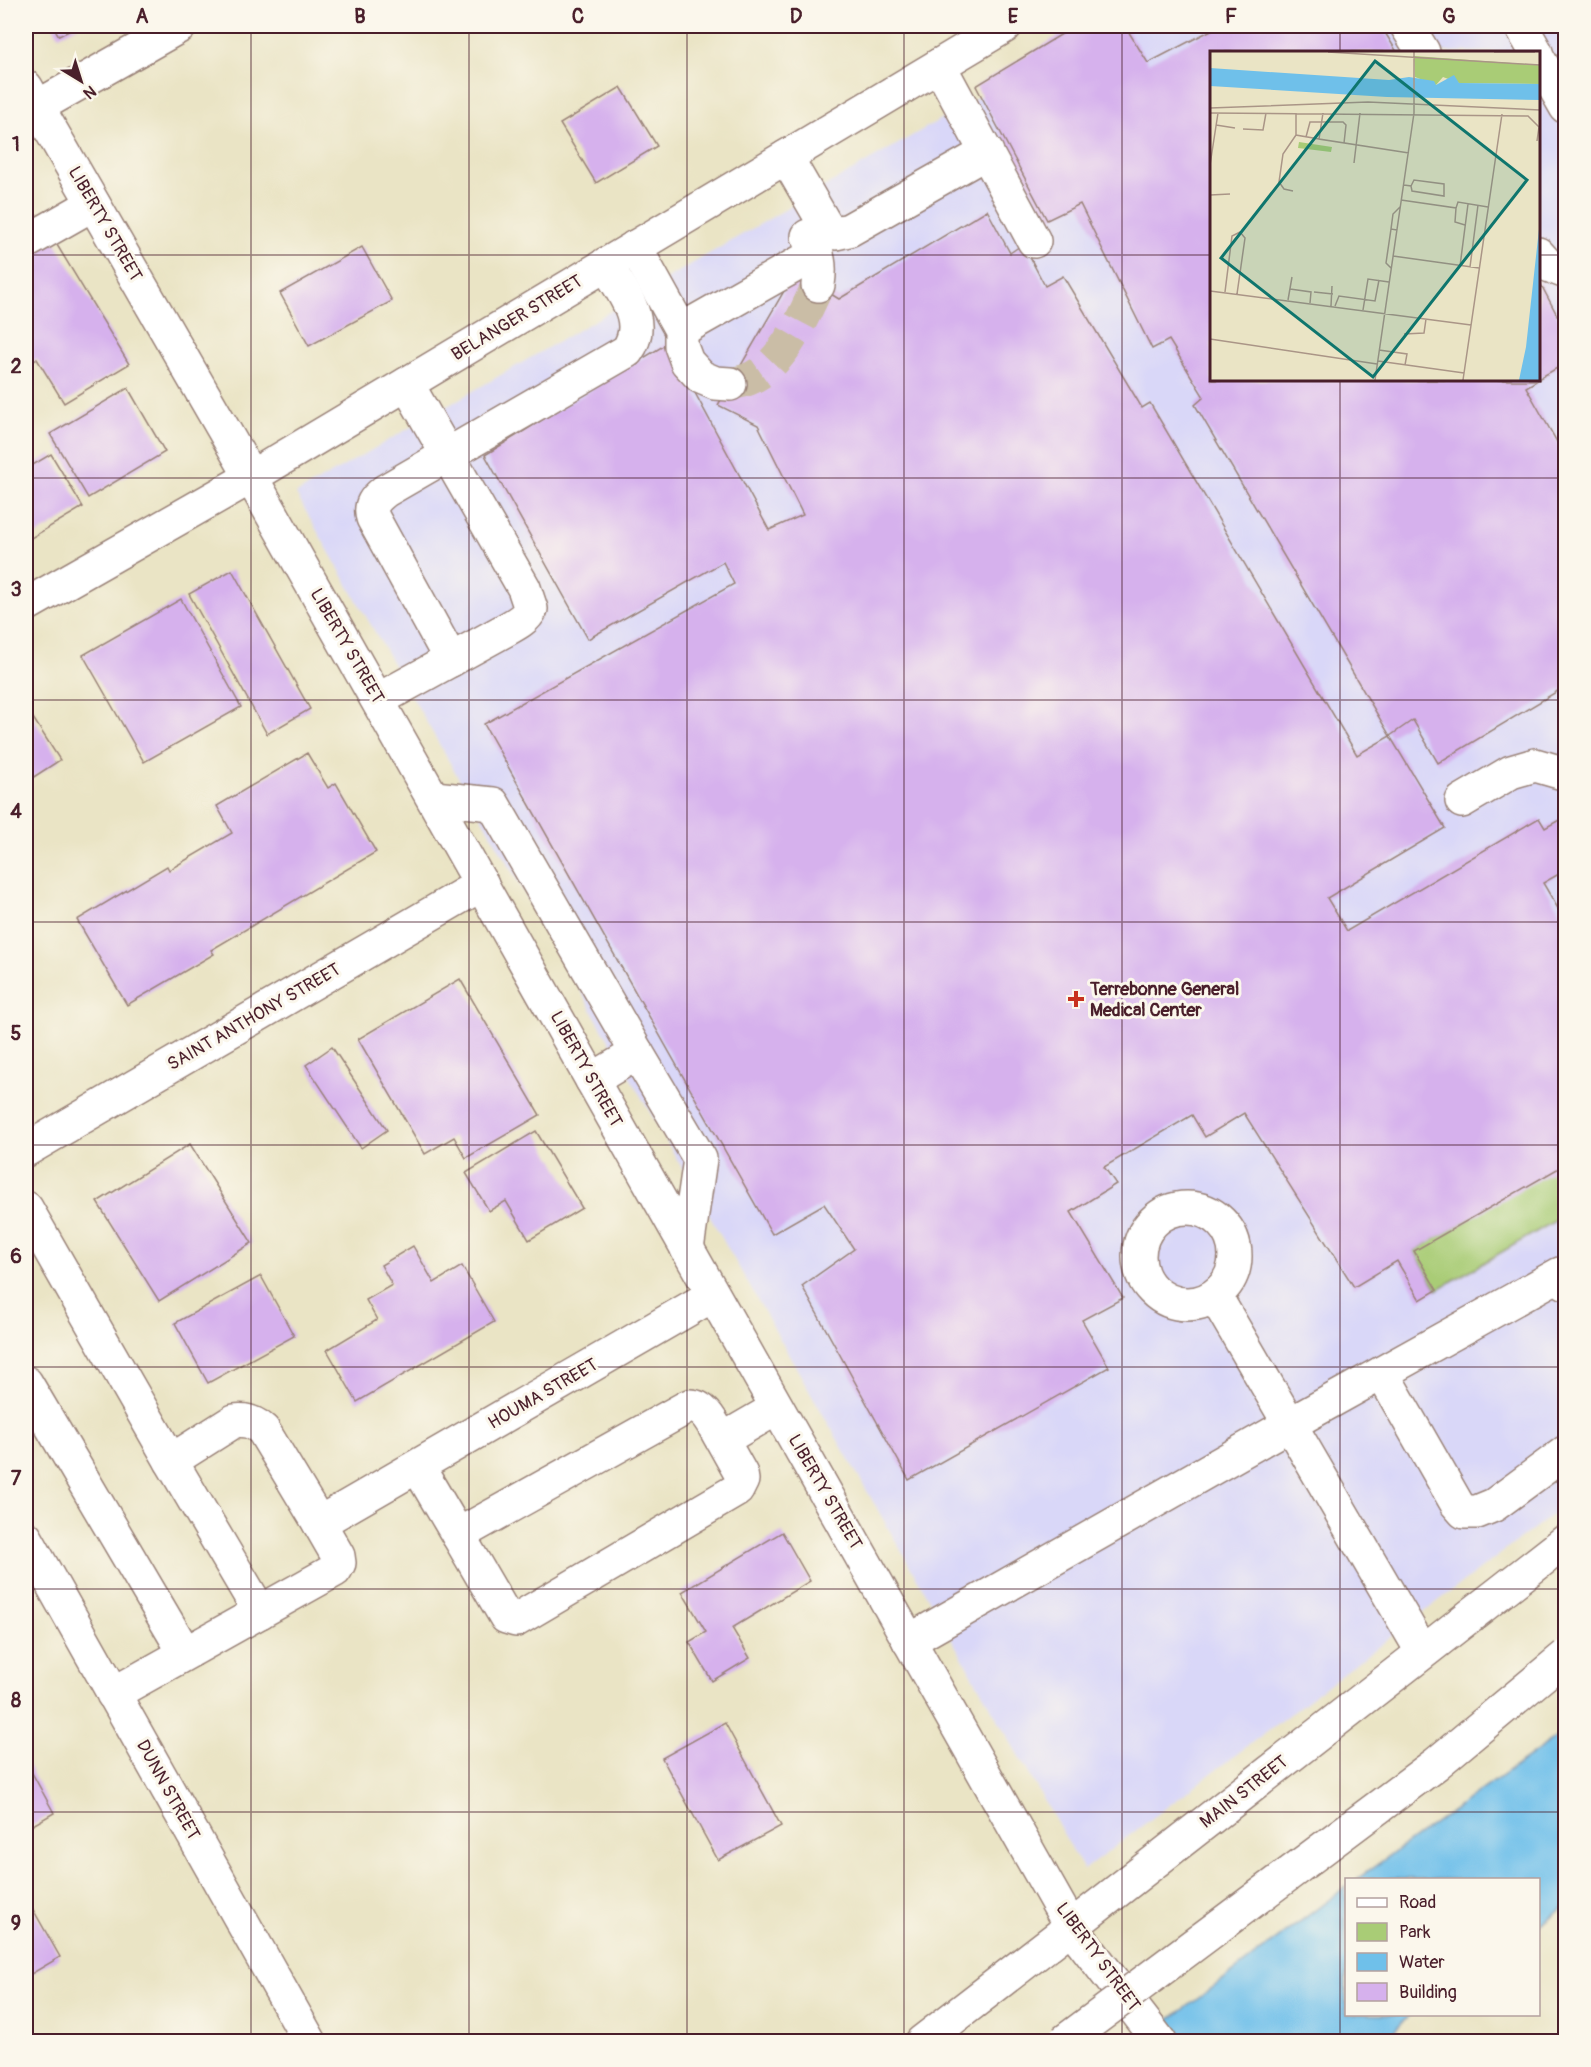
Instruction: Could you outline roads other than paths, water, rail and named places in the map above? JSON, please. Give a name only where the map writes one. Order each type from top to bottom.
[{"type":"street","points":[[34,115],[180,26]]},
{"type":"street","name":"BELANGER STREET","points":[[26,605],[251,477],[1005,26]]},
{"type":"street","points":[[1407,26],[1422,51]]},
{"type":"street","points":[[1521,26],[1535,51]]},
{"type":"street","points":[[1540,59],[1566,107]]},
{"type":"street","points":[[939,65],[1034,241]]},
{"type":"street","name":"LIBERTY STREET","points":[[34,115],[93,204],[251,477],[1071,1928],[1152,2031]]},
{"type":"street","points":[[777,162],[826,226],[836,233],[849,230],[987,152]]},
{"type":"street","points":[[777,162],[817,253],[821,267],[818,285]]},
{"type":"street","points":[[26,242],[93,204]]},
{"type":"street","points":[[635,247],[681,330],[681,346],[687,362],[701,377],[715,383],[730,384]]},
{"type":"street","points":[[681,330],[817,253]]},
{"type":"street","points":[[1540,255],[1548,265],[1566,272]]},
{"type":"street","points":[[451,660],[373,518],[371,510],[374,500],[385,491],[627,351],[633,343],[636,320],[606,264]]},
{"type":"street","points":[[378,700],[520,621],[528,615],[531,609],[524,588],[406,384]]},
{"type":"street","points":[[1462,801],[1511,772],[1535,765],[1566,774]]},
{"type":"street","points":[[434,798],[494,804],[700,1160],[687,1249]]},
{"type":"street","name":"SAINT ANTHONY STREET","points":[[26,1150],[482,884]]},
{"type":"street","points":[[592,1080],[637,1053]]},
{"type":"street","points":[[26,1208],[260,1612]]},
{"type":"street","points":[[909,1641],[1290,1424],[1564,1276]]},
{"type":"street","name":"HOUMA STREET","points":[[319,1523],[713,1295]]},
{"type":"street","points":[[1215,1296],[1422,1652]]},
{"type":"street","points":[[1382,1373],[1457,1504],[1464,1512],[1477,1512],[1494,1505],[1566,1452]]},
{"type":"street","points":[[26,1383],[185,1653]]},
{"type":"street","points":[[417,1467],[506,1617],[516,1620],[737,1490],[742,1479],[741,1474],[703,1410],[688,1406],[458,1535]]},
{"type":"street","points":[[722,1440],[777,1408]]},
{"type":"street","points":[[113,1694],[335,1570],[339,1563],[338,1556],[263,1430],[254,1423],[243,1420],[234,1421],[171,1461]]},
{"type":"street","name":"DUNN STREET","points":[[26,1538],[310,2042]]},
{"type":"street","name":"MAIN STREET","points":[[922,2042],[1566,1540]]},
{"type":"street","points":[[1064,2042],[1436,1764],[1566,1656]]},
{"type":"water","points":[[1565,1731],[1565,1907],[1540,1925],[1540,1878],[1358,1878]]},
{"type":"water","points":[[1345,1888],[1345,2016],[1409,2016],[1383,2041],[1136,2042],[1187,2007]]},
{"type":"tunnel","points":[[730,384],[744,381],[761,372],[782,352],[818,285]]},
{"type":"place","name":"Terrebonne General Medical Center","points":[[1076,999]]}]
